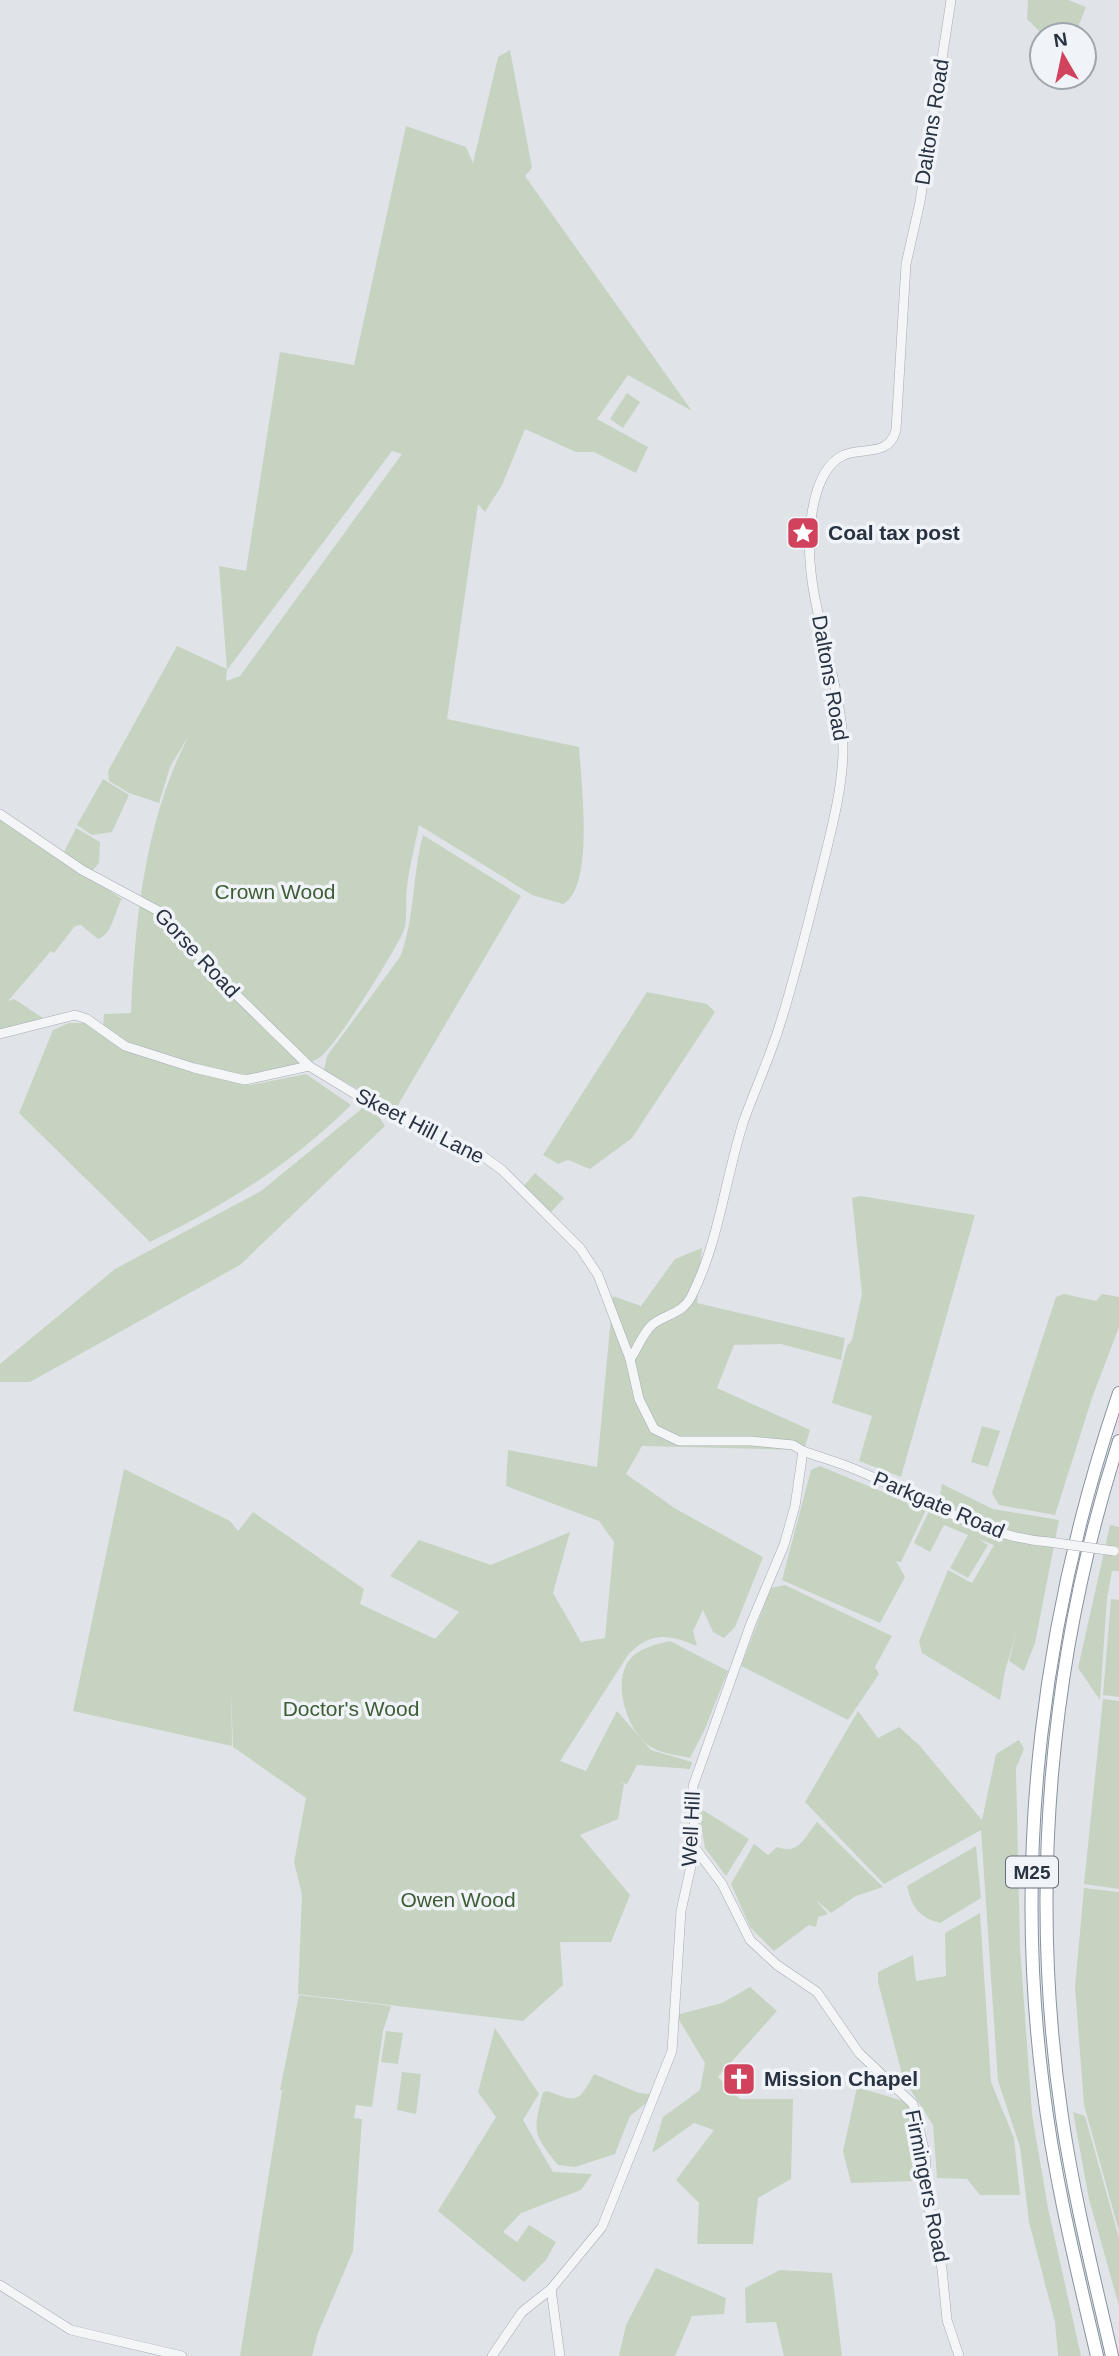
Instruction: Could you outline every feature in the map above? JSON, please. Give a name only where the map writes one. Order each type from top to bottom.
[{"type":"highway","name":"M25","points":[[1097,2356],[1063,2211],[1045,2106],[1035,2001],[1031,1875],[1039,1751],[1056,1628],[1085,1501],[1119,1393]]},
{"type":"highway","name":"M25","points":[[1115,2356],[1108,2337],[1078,2208],[1060,2106],[1049,1992],[1047,1874],[1052,1768],[1067,1652],[1086,1558],[1119,1441]]},
{"type":"street","name":"Daltons Road","points":[[630,1359],[653,1324],[681,1310],[690,1298],[700,1273],[744,1121],[781,1023],[827,845],[840,777],[842,730],[823,643],[809,552],[812,512],[826,471],[836,461],[843,456],[883,449],[897,430],[906,264],[920,202],[951,0]]},
{"type":"street","name":"Gorse Road","points":[[0,814],[82,870],[164,914],[211,970],[309,1066]]},
{"type":"street","points":[[0,1034],[75,1015],[87,1019],[125,1046],[194,1068],[245,1080],[309,1066]]},
{"type":"street","name":"Skeet Hill Lane","points":[[309,1066],[388,1114],[480,1154],[502,1170],[580,1248],[598,1275],[630,1359]]},
{"type":"street","points":[[630,1359],[639,1399],[654,1429],[679,1441],[751,1441],[793,1445],[803,1451]]},
{"type":"street","name":"Parkgate Road","points":[[803,1451],[858,1470],[960,1518],[1025,1540],[1116,1552]]},
{"type":"street","name":"Well Hill","points":[[492,2356],[522,2312],[551,2289],[602,2227],[672,2051],[680,1973],[681,1912],[695,1848],[693,1786],[697,1768],[750,1626],[784,1545],[795,1506],[803,1451]]},
{"type":"street","name":"Firmingers Road","points":[[695,1848],[722,1884],[750,1940],[777,1965],[817,1992],[859,2053],[913,2104],[925,2153],[928,2204],[942,2269],[947,2320],[959,2356]]},
{"type":"street","points":[[0,2285],[71,2330],[181,2356]]},
{"type":"street","points":[[551,2289],[559,2356]]},
{"type":"green space","points":[[1028,0],[1068,0],[1086,7],[1080,21],[1027,19]]},
{"type":"green space","name":"Crown Wood","points":[[510,50],[532,168],[525,176],[692,411],[628,375],[597,419],[648,447],[636,473],[594,452],[576,452],[525,429],[502,485],[485,512],[478,504],[447,719],[579,747],[584,832],[579,877],[573,894],[563,904],[532,895],[419,825],[406,893],[404,930],[364,998],[319,1058],[295,1069],[267,1074],[238,1074],[179,1063],[151,1053],[103,1027],[104,1014],[131,1013],[140,906],[152,835],[174,767],[189,735],[170,767],[159,803],[129,793],[109,781],[108,771],[177,646],[227,669],[219,566],[246,571],[280,352],[354,365],[406,126],[466,147],[473,163],[498,57]],"holes":[[[392,451],[402,454],[240,676],[226,681],[227,670]]]},
{"type":"green space","points":[[627,393],[640,402],[623,428],[610,419]]},
{"type":"green space","points":[[103,779],[129,795],[112,832],[92,835],[77,825]]},
{"type":"green space","points":[[0,818],[122,899],[110,928],[103,936],[98,939],[81,925],[75,926],[54,953],[51,951],[8,1001],[14,999],[46,1020],[0,1030]]},
{"type":"green space","points":[[76,828],[100,842],[99,863],[92,871],[63,854]]},
{"type":"green space","points":[[423,835],[521,896],[395,1110],[324,1070],[327,1056],[400,957],[408,927]]},
{"type":"green space","points":[[647,992],[707,1004],[715,1012],[632,1138],[590,1169],[568,1160],[558,1164],[543,1155]]},
{"type":"green space","points":[[69,1023],[85,1023],[116,1044],[166,1064],[250,1085],[306,1074],[351,1105],[306,1146],[256,1182],[204,1214],[150,1242],[19,1113],[53,1030]]},
{"type":"green space","points":[[370,1102],[385,1126],[240,1265],[30,1382],[0,1382],[0,1364],[115,1269],[261,1191]]},
{"type":"green space","points":[[535,1173],[564,1198],[551,1212],[523,1187]]},
{"type":"green space","points":[[861,1196],[975,1215],[901,1477],[859,1461],[872,1416],[832,1403],[847,1346],[852,1340],[862,1294],[852,1198]]},
{"type":"green space","points":[[702,1248],[697,1303],[845,1338],[841,1360],[781,1344],[734,1345],[717,1388],[810,1430],[804,1450],[642,1446],[626,1474],[676,1509],[763,1557],[735,1627],[724,1638],[713,1632],[703,1610],[693,1631],[697,1646],[678,1639],[660,1637],[652,1638],[636,1647],[628,1655],[560,1761],[586,1771],[617,1711],[651,1750],[692,1762],[690,1769],[637,1765],[627,1784],[619,1782],[624,1784],[618,1819],[580,1835],[630,1895],[611,1942],[560,1942],[563,1985],[523,2021],[298,1994],[302,1895],[294,1862],[306,1798],[233,1747],[231,1688],[232,1746],[73,1711],[124,1469],[230,1521],[238,1531],[253,1512],[364,1589],[360,1604],[435,1639],[459,1612],[390,1576],[419,1540],[491,1565],[570,1532],[553,1593],[581,1642],[605,1638],[614,1542],[599,1521],[506,1486],[508,1450],[597,1467],[613,1296],[641,1306],[675,1259]]},
{"type":"green space","points":[[1064,1294],[1096,1301],[1102,1294],[1119,1297],[1119,1327],[1092,1398],[1055,1515],[999,1505],[992,1493],[1056,1297]]},
{"type":"green space","points":[[982,1426],[1000,1431],[988,1467],[971,1462]]},
{"type":"green space","points":[[820,1466],[926,1510],[901,1562],[896,1561],[905,1577],[880,1623],[782,1580],[811,1470]]},
{"type":"green space","points":[[942,1484],[993,1509],[1059,1520],[1035,1643],[1024,1671],[1009,1661],[1017,1630],[1005,1671],[1000,1700],[922,1653],[919,1641],[948,1570],[972,1583],[994,1545],[978,1539],[988,1545],[968,1578],[950,1568],[968,1535],[944,1525],[930,1552],[914,1543],[929,1511],[937,1514]]},
{"type":"green space","points":[[1110,1525],[1119,1527],[1119,1571],[1112,1571],[1107,1598],[1100,1700],[1078,1668]]},
{"type":"green space","points":[[785,1585],[892,1636],[875,1667],[879,1674],[848,1720],[741,1666],[771,1588]]},
{"type":"green space","points":[[1111,1599],[1119,1600],[1119,1697],[1103,1695]]},
{"type":"green space","points":[[670,1641],[728,1671],[690,1758],[661,1752],[644,1741],[630,1720],[622,1693],[625,1668],[631,1658],[644,1649]]},
{"type":"green space","points":[[1103,1699],[1119,1701],[1119,1889],[1084,1884]]},
{"type":"green space","points":[[858,1711],[878,1738],[899,1727],[919,1745],[982,1820],[996,1754],[1019,1740],[1024,1749],[1016,1768],[1020,1947],[1032,2114],[1048,2208],[1081,2356],[1058,2356],[1055,2322],[1029,2222],[1020,2147],[998,2081],[981,1830],[884,1884],[805,1802]]},
{"type":"green space","points":[[698,1807],[749,1839],[726,1876],[705,1848]]},
{"type":"green space","points":[[817,1822],[883,1887],[856,1896],[831,1913],[815,1899],[828,1914],[818,1917],[816,1927],[809,1925],[774,1951],[750,1927],[731,1884],[754,1844],[768,1855],[777,1847],[791,1849],[800,1843]]},
{"type":"green space","points":[[976,1846],[981,1898],[940,1923],[921,1914],[911,1900],[907,1886]]},
{"type":"green space","points":[[1084,1888],[1119,1892],[1119,2231],[1084,2105],[1075,1987]]},
{"type":"green space","points":[[980,1913],[991,2082],[1014,2138],[1020,2195],[980,2195],[967,2179],[937,2178],[933,2125],[903,2078],[878,1982],[878,1972],[913,1955],[916,1981],[946,1976],[945,1933]]},
{"type":"green space","points":[[750,1987],[777,2011],[718,2077],[740,2099],[793,2099],[791,2179],[758,2198],[753,2244],[697,2244],[699,2203],[676,2180],[714,2130],[694,2123],[652,2153],[663,2117],[700,2090],[705,2063],[676,2015],[722,2003]]},
{"type":"green space","points":[[299,1995],[391,2006],[383,2031],[372,2107],[356,2105],[354,2118],[362,2119],[353,2251],[318,2333],[312,2356],[240,2356],[282,2091],[286,2091],[280,2090]]},
{"type":"green space","points":[[495,2028],[539,2094],[523,2120],[553,2172],[592,2174],[581,2190],[521,2213],[503,2232],[517,2242],[529,2225],[556,2242],[546,2260],[524,2282],[438,2211],[496,2117],[478,2092]]},
{"type":"green space","points":[[386,2031],[403,2033],[398,2064],[381,2062]]},
{"type":"green space","points":[[402,2072],[421,2074],[416,2114],[397,2110]]},
{"type":"green space","points":[[594,2074],[639,2093],[652,2094],[650,2100],[630,2116],[615,2154],[575,2167],[558,2165],[543,2146],[537,2131],[537,2115],[543,2092],[576,2098],[585,2090]]},
{"type":"green space","points":[[857,2087],[913,2104],[925,2163],[917,2181],[851,2183],[843,2151]]},
{"type":"green space","points":[[1073,2112],[1085,2116],[1119,2238],[1119,2306],[1089,2199]]},
{"type":"green space","points":[[656,2268],[726,2298],[724,2314],[692,2316],[675,2356],[619,2356],[626,2325]]},
{"type":"green space","points":[[780,2270],[832,2273],[842,2356],[784,2356],[776,2322],[746,2323],[745,2288]]},
{"type":"place","name":"Coal tax post","points":[[803,533]]},
{"type":"place","name":"Mission Chapel","points":[[739,2079]]},
{"type":"park label","name":"Doctor's Wood","points":[[351,1709]]},
{"type":"park label","name":"Owen Wood","points":[[458,1900]]}]
